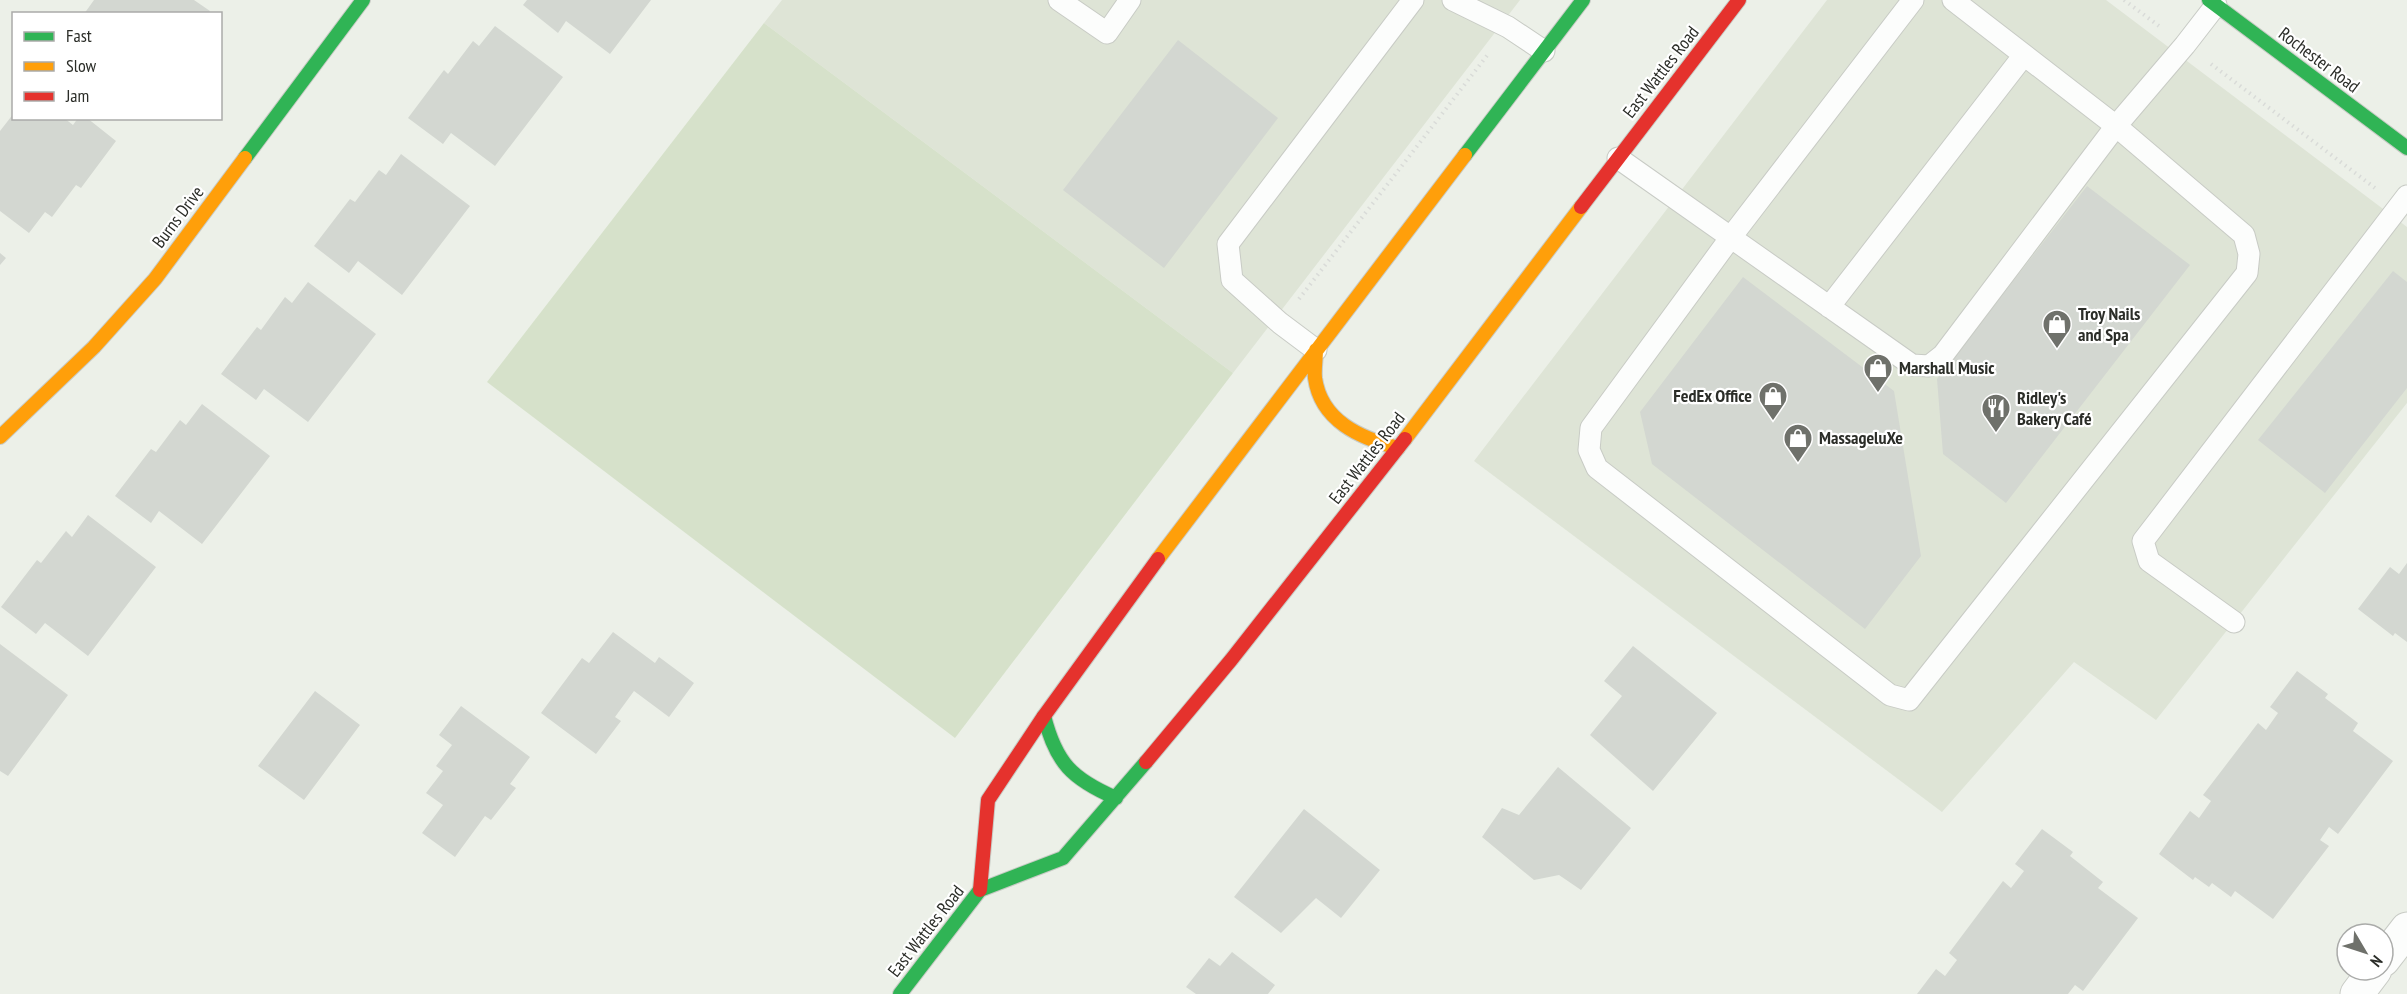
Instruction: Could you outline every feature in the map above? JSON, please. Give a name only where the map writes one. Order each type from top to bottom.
[{"type":"main road","name":"Burns Drive","points":[[0,437],[94,347],[155,279],[363,0]]},
{"type":"main road","name":"East Wattles Road","points":[[980,890],[988,800],[1044,716],[1134,590],[1583,0]]},
{"type":"main road","name":"East Wattles Road","points":[[900,994],[980,890],[1063,858],[1116,798],[1231,660],[1398,448],[1739,0]]},
{"type":"main road","name":"Rochester Road","points":[[2212,3],[2407,148]]},
{"type":"main road","points":[[1316,350],[1315,379],[1322,401],[1336,422],[1354,435],[1398,448]]},
{"type":"main road","points":[[1044,716],[1050,741],[1059,759],[1071,775],[1091,788],[1116,798]]},
{"type":"street","points":[[2395,944],[2407,929]]},
{"type":"street","points":[[2356,994],[2366,982]]},
{"type":"lane","points":[[1059,0],[1107,33],[1130,0]]},
{"type":"lane","points":[[1316,350],[1280,323],[1232,280],[1228,244],[1413,0]]},
{"type":"lane","points":[[1453,0],[1508,27],[1544,51]]},
{"type":"lane","points":[[1912,0],[1731,237],[1591,428],[1590,450],[1597,468],[1890,695],[1909,700],[2247,273],[2249,254],[2244,235],[2116,126],[1953,0]]},
{"type":"lane","points":[[1618,158],[1912,365],[1929,366],[1943,355],[2116,126],[2185,45],[2212,3]]},
{"type":"lane","points":[[1829,306],[2024,55]]},
{"type":"lane","points":[[2234,622],[2149,561],[2143,541],[2407,196]]},
{"type":"path","points":[[2124,0],[2158,25]]},
{"type":"path","points":[[1299,300],[1494,46]]},
{"type":"path","points":[[2209,63],[2382,193]]},
{"type":"shaded area","points":[[782,0],[1520,0],[1233,373],[764,23]]},
{"type":"shaded area","points":[[1827,0],[2106,0],[2407,227],[2407,403],[2156,720],[2074,662],[1942,812],[1474,461]]},
{"type":"green space","points":[[764,23],[1233,373],[955,738],[487,382]]},
{"type":"building","points":[[94,0],[194,0],[210,11],[209,12],[85,12]]},
{"type":"building","points":[[527,0],[651,0],[610,54],[566,21],[558,33],[523,5]]},
{"type":"building","points":[[495,26],[563,77],[495,166],[451,133],[443,144],[408,118],[444,70],[448,74],[473,41],[479,46]]},
{"type":"building","points":[[1178,40],[1278,118],[1164,268],[1063,190]]},
{"type":"building","points":[[12,116],[12,120],[67,120],[73,125],[77,120],[90,120],[116,141],[81,188],[76,185],[52,217],[45,212],[29,233],[0,211],[0,131]]},
{"type":"building","points":[[401,154],[470,206],[402,295],[358,261],[349,273],[314,246],[350,199],[355,202],[379,170],[386,175]]},
{"type":"building","points":[[2087,186],[2190,265],[2006,503],[1943,454],[1937,379]]},
{"type":"building","points":[[0,253],[6,258],[0,265]]},
{"type":"building","points":[[2393,271],[2407,282],[2407,388],[2325,493],[2258,440]]},
{"type":"building","points":[[1743,277],[1894,391],[1921,556],[1865,629],[1652,464],[1640,412]]},
{"type":"building","points":[[308,282],[376,334],[308,422],[264,389],[256,400],[221,374],[257,327],[261,330],[285,297],[292,303]]},
{"type":"building","points":[[202,404],[270,456],[202,544],[159,511],[151,523],[115,496],[151,449],[156,452],[180,420],[186,425]]},
{"type":"building","points":[[88,515],[156,567],[88,656],[45,623],[36,634],[1,607],[37,560],[41,563],[66,531],[72,537]]},
{"type":"building","points":[[2407,563],[2407,642],[2395,633],[2393,636],[2358,609],[2390,567],[2399,574]]},
{"type":"building","points":[[613,632],[655,663],[659,657],[694,683],[669,717],[634,691],[615,717],[621,721],[596,754],[541,713],[582,658],[589,663]]},
{"type":"building","points":[[0,644],[68,695],[8,776],[0,771]]},
{"type":"building","points":[[1633,646],[1717,713],[1653,791],[1590,735],[1622,696],[1604,681]]},
{"type":"building","points":[[2297,671],[2328,694],[2325,698],[2358,723],[2353,731],[2393,761],[2338,834],[2329,827],[2320,840],[2329,846],[2273,919],[2235,891],[2231,897],[2212,883],[2209,887],[2195,877],[2193,880],[2159,854],[2190,811],[2199,818],[2211,801],[2203,795],[2258,723],[2266,730],[2278,713],[2270,707]]},
{"type":"building","points":[[315,691],[360,725],[304,800],[258,766]]},
{"type":"building","points":[[461,706],[530,757],[510,784],[516,788],[491,820],[485,816],[455,857],[422,833],[443,805],[426,793],[443,771],[436,766],[452,745],[439,735]]},
{"type":"building","points":[[1558,767],[1631,828],[1581,890],[1559,875],[1534,880],[1482,837],[1502,808],[1519,815]]},
{"type":"building","points":[[1304,809],[1380,870],[1341,918],[1316,898],[1281,933],[1234,897]]},
{"type":"building","points":[[2042,829],[2073,852],[2070,856],[2103,882],[2098,888],[2138,918],[2083,991],[2075,985],[2068,994],[1917,994],[1936,969],[1945,976],[1957,960],[1949,953],[2003,881],[2011,888],[2024,871],[2015,864]]},
{"type":"building","points":[[1232,952],[1275,985],[1268,994],[1196,994],[1186,987],[1209,958],[1220,966]]},
{"type":"traffic: fast","points":[[245,158],[363,0]]},
{"type":"traffic: fast","points":[[1465,155],[1583,0]]},
{"type":"traffic: fast","points":[[2209,0],[2407,148]]},
{"type":"traffic: fast","points":[[1044,716],[1054,746],[1068,768],[1088,784],[1116,798]]},
{"type":"traffic: fast","points":[[900,994],[980,890],[1063,858],[1146,762]]},
{"type":"traffic: slow","points":[[1158,559],[1465,155]]},
{"type":"traffic: slow","points":[[0,437],[94,347],[155,279],[245,158]]},
{"type":"traffic: slow","points":[[1405,439],[1581,207]]},
{"type":"traffic: slow","points":[[1316,350],[1315,378],[1325,406],[1344,425],[1357,433],[1398,448]]},
{"type":"traffic: jam","points":[[1581,207],[1739,0]]},
{"type":"traffic: jam","points":[[1146,762],[1231,660],[1405,439]]},
{"type":"traffic: jam","points":[[980,890],[988,800],[1044,716],[1158,559]]},
{"type":"place","name":"Troy Nails and Spa","points":[[2057,350]]},
{"type":"place","name":"Marshall Music","points":[[1878,394]]},
{"type":"place","name":"FedEx Office","points":[[1773,422]]},
{"type":"place","name":"Ridley's Bakery Café","points":[[1996,434]]},
{"type":"place","name":"MassageluXe","points":[[1798,464]]}]
